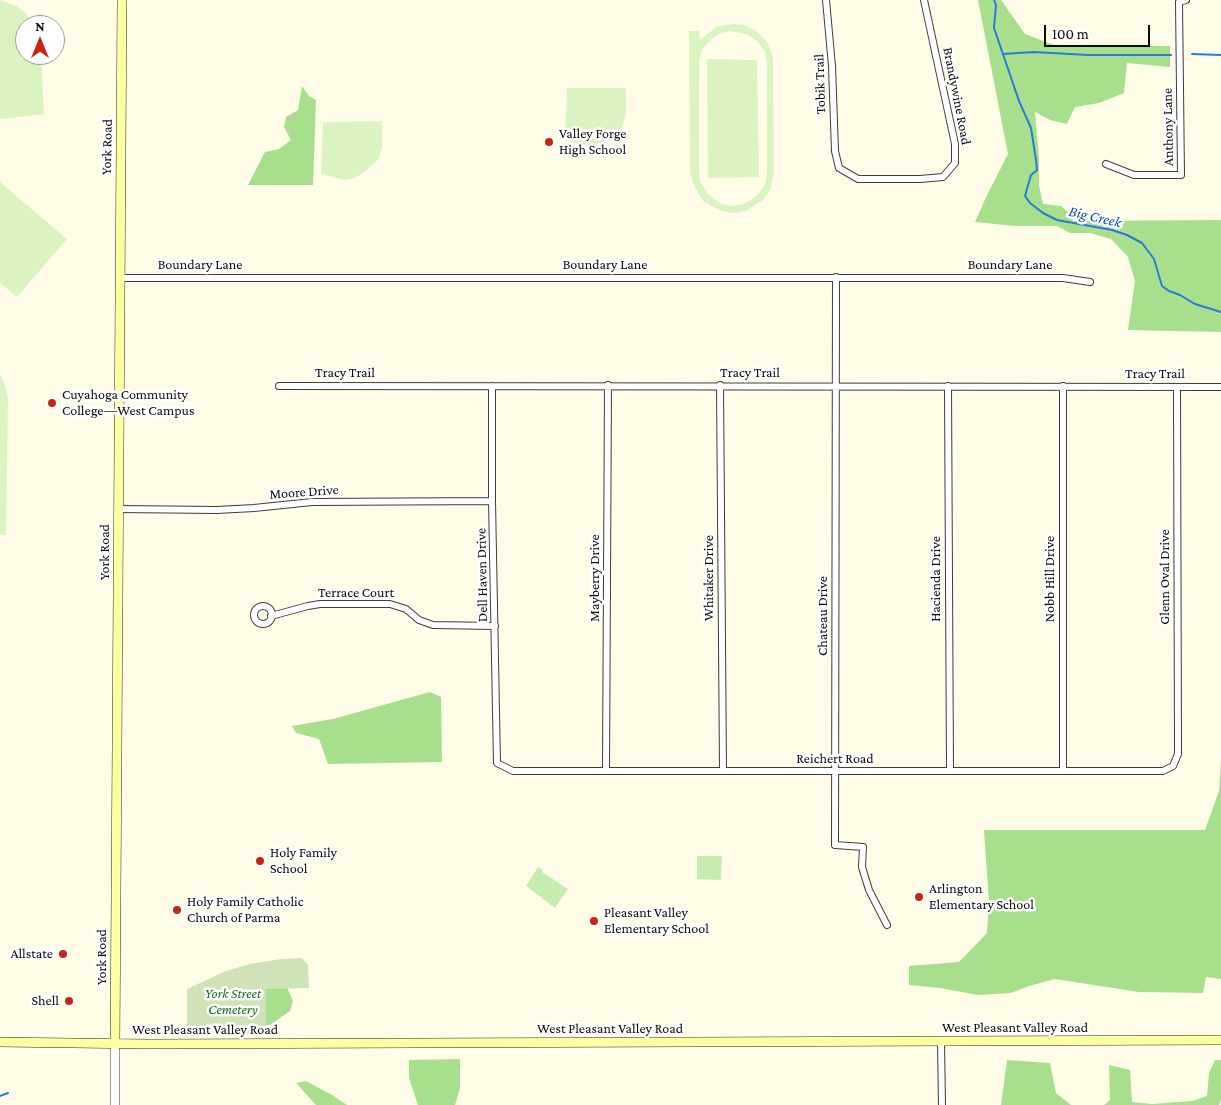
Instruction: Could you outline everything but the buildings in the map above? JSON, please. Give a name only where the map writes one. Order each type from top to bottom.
[{"type":"main road","name":"York Road","points":[[115,1044],[122,0]]},
{"type":"main road","name":"West Pleasant Valley Road","points":[[0,1042],[115,1044],[1221,1040]]},
{"type":"street","name":"Tobik Trail","points":[[826,0],[832,66],[835,151],[839,168]]},
{"type":"street","name":"Brandywine Road","points":[[839,168],[858,179],[920,179],[943,177],[955,163],[955,144],[924,0]]},
{"type":"street","name":"Anthony Lane","points":[[1106,164],[1134,174],[1182,174],[1180,1]]},
{"type":"street","name":"Boundary Lane","points":[[120,278],[836,277],[1063,278],[1090,282]]},
{"type":"street","name":"Chateau Drive","points":[[836,277],[835,845],[863,847],[862,867],[869,890],[887,925]]},
{"type":"street","name":"Mayberry Drive","points":[[606,771],[608,385]]},
{"type":"street","name":"Whitaker Drive","points":[[720,385],[723,771]]},
{"type":"street","name":"Tracy Trail","points":[[279,386],[1221,387]]},
{"type":"street","name":"Dell Haven Drive","points":[[492,386],[492,501],[497,763]]},
{"type":"street","name":"Hacienda Drive","points":[[948,386],[950,771]]},
{"type":"street","name":"Nobb Hill Drive","points":[[1063,386],[1063,771]]},
{"type":"street","name":"Glenn Oval Drive","points":[[1173,766],[1178,754],[1177,387]]},
{"type":"street","name":"Moore Drive","points":[[118,509],[217,510],[312,502],[492,501]]},
{"type":"street","name":"Terrace Court","points":[[272,616],[320,604],[390,604],[406,609],[419,620],[433,625],[495,626]]},
{"type":"street","name":"Reichert Road","points":[[497,763],[513,771],[1163,771],[1173,766]]},
{"type":"street","points":[[941,1042],[942,1105]]},
{"type":"street","name":"York Road","points":[[115,1044],[115,1105]]},
{"type":"green space","points":[[0,0],[18,7],[28,15],[15,15],[15,65],[42,65],[44,114],[0,119]]},
{"type":"green space","points":[[978,0],[1001,0],[1025,34],[1054,45],[1170,46],[1170,67],[1127,63],[1124,93],[1099,103],[1075,107],[1067,124],[1050,120],[1035,112],[1039,157],[1039,186],[1043,204],[1061,206],[1070,214],[1073,221],[1221,220],[1221,332],[1128,330],[1135,281],[1128,257],[1111,239],[1090,233],[1070,233],[1057,226],[1015,226],[975,222],[1008,154]]},
{"type":"green space","points":[[732,24],[744,25],[755,30],[767,42],[773,56],[774,172],[771,188],[763,200],[746,211],[732,213],[719,210],[703,201],[690,173],[689,31],[699,31],[700,40],[716,27]],"holes":[[[730,31],[746,34],[757,41],[765,52],[767,64],[767,173],[765,185],[759,193],[751,200],[733,206],[721,204],[708,194],[700,181],[699,60],[702,50],[710,40],[719,34]]]},
{"type":"green space","points":[[707,59],[757,60],[759,177],[708,178]]},
{"type":"green space","points":[[302,86],[309,96],[316,100],[313,185],[248,185],[265,152],[279,149],[291,140],[284,127],[286,117],[298,110]]},
{"type":"green space","points":[[567,88],[626,88],[626,115],[622,127],[596,145],[588,146],[565,140]]},
{"type":"green space","points":[[382,121],[382,148],[378,160],[352,179],[344,180],[321,174],[323,122]]},
{"type":"green space","points":[[0,182],[67,239],[17,297],[0,283]]},
{"type":"green space","points":[[0,375],[8,398],[6,535],[0,535]]},
{"type":"green space","points":[[430,692],[441,697],[442,762],[328,764],[319,739],[296,733],[292,726],[333,719]]},
{"type":"green space","points":[[1221,758],[1221,979],[1206,977],[1203,993],[1139,992],[1055,979],[1011,993],[978,995],[909,985],[909,966],[959,962],[987,933],[989,901],[984,830],[1205,830],[1219,791]]},
{"type":"green space","points":[[697,856],[722,856],[721,880],[697,879]]},
{"type":"green space","points":[[538,867],[543,870],[542,872],[568,889],[555,908],[526,886]]},
{"type":"green space","name":"York Street Cemetery","points":[[302,958],[308,965],[309,988],[266,989],[266,1033],[184,1031],[187,1029],[187,989],[226,971],[250,964]]},
{"type":"green space","points":[[285,983],[293,1001],[290,1011],[270,1025],[258,1027],[205,994]]},
{"type":"green space","points":[[460,1059],[460,1088],[455,1105],[418,1105],[409,1078],[409,1060]]},
{"type":"green space","points":[[1007,1060],[1050,1063],[1056,1093],[1071,1105],[1001,1105]]},
{"type":"green space","points":[[1215,1060],[1221,1060],[1221,1100],[1219,1105],[1104,1105],[1110,1100],[1109,1065],[1130,1070],[1132,1102],[1152,1104],[1192,1101],[1207,1096],[1209,1073]]},
{"type":"green space","points":[[306,1081],[347,1105],[316,1105],[296,1083]]},
{"type":"waterway","name":"Big Creek","points":[[994,0],[996,5],[994,28],[1019,101],[1031,128],[1037,170],[1031,175],[1025,196],[1030,203],[1043,213],[1057,220],[1112,230],[1142,243],[1154,259],[1162,286],[1195,304],[1221,312]]},
{"type":"waterway","points":[[1003,54],[1034,52],[1088,55],[1171,55]]},
{"type":"waterway","points":[[1192,54],[1221,55]]},
{"type":"waterway","points":[[0,1096],[8,1093]]},
{"type":"place","name":"Valley Forge High School","points":[[549,142]]},
{"type":"place","name":"Cuyahoga Community College—West Campus","points":[[52,403]]},
{"type":"place","name":"Holy Family School","points":[[260,861]]},
{"type":"place","name":"Arlington Elementary School","points":[[919,897]]},
{"type":"place","name":"Holy Family Catholic Church of Parma","points":[[177,910]]},
{"type":"place","name":"Pleasant Valley Elementary School","points":[[594,921]]},
{"type":"place","name":"Allstate","points":[[63,954]]},
{"type":"place","name":"Shell","points":[[69,1001]]}]
